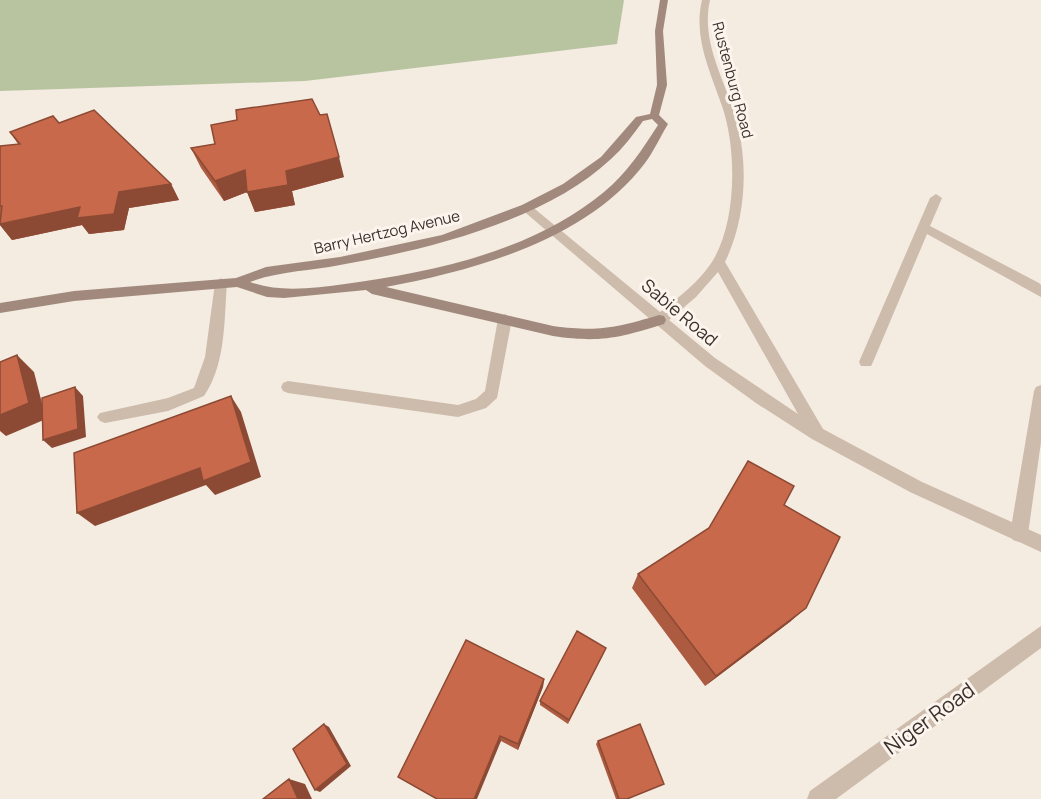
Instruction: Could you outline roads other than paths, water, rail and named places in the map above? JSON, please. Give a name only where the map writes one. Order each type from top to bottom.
[{"type":"main road","name":"Barry Hertzog Avenue","points":[[654,116],[662,85],[659,31],[664,0]]},
{"type":"main road","name":"Barry Hertzog Avenue","points":[[0,308],[74,296],[237,282],[266,271],[340,261],[445,238],[526,208],[589,172],[623,141],[640,119],[654,116]]},
{"type":"main road","name":"Barry Hertzog Avenue","points":[[237,282],[268,292],[363,287],[421,277],[466,265],[551,231],[610,193],[638,164],[656,140],[663,124],[654,116]]},
{"type":"main road","points":[[363,287],[553,331],[601,336],[659,320]]},
{"type":"street","name":"Rustenburg Road","points":[[659,320],[691,295],[718,262],[733,221],[736,154],[731,120],[703,37],[702,13],[706,0]]},
{"type":"street","points":[[866,362],[936,198]]},
{"type":"street","name":"Sabie Road","points":[[526,208],[710,362],[761,399],[818,434],[916,487],[1041,544]]},
{"type":"street","points":[[924,228],[1034,286],[1041,292]]},
{"type":"street","points":[[718,262],[818,434]]},
{"type":"street","points":[[105,417],[183,400],[198,392],[208,378],[221,283]]},
{"type":"street","points":[[288,387],[458,411],[481,404],[492,394],[505,320]]},
{"type":"street","points":[[1019,534],[1041,391]]},
{"type":"street","name":"Niger Road","points":[[818,799],[1041,636]]}]
